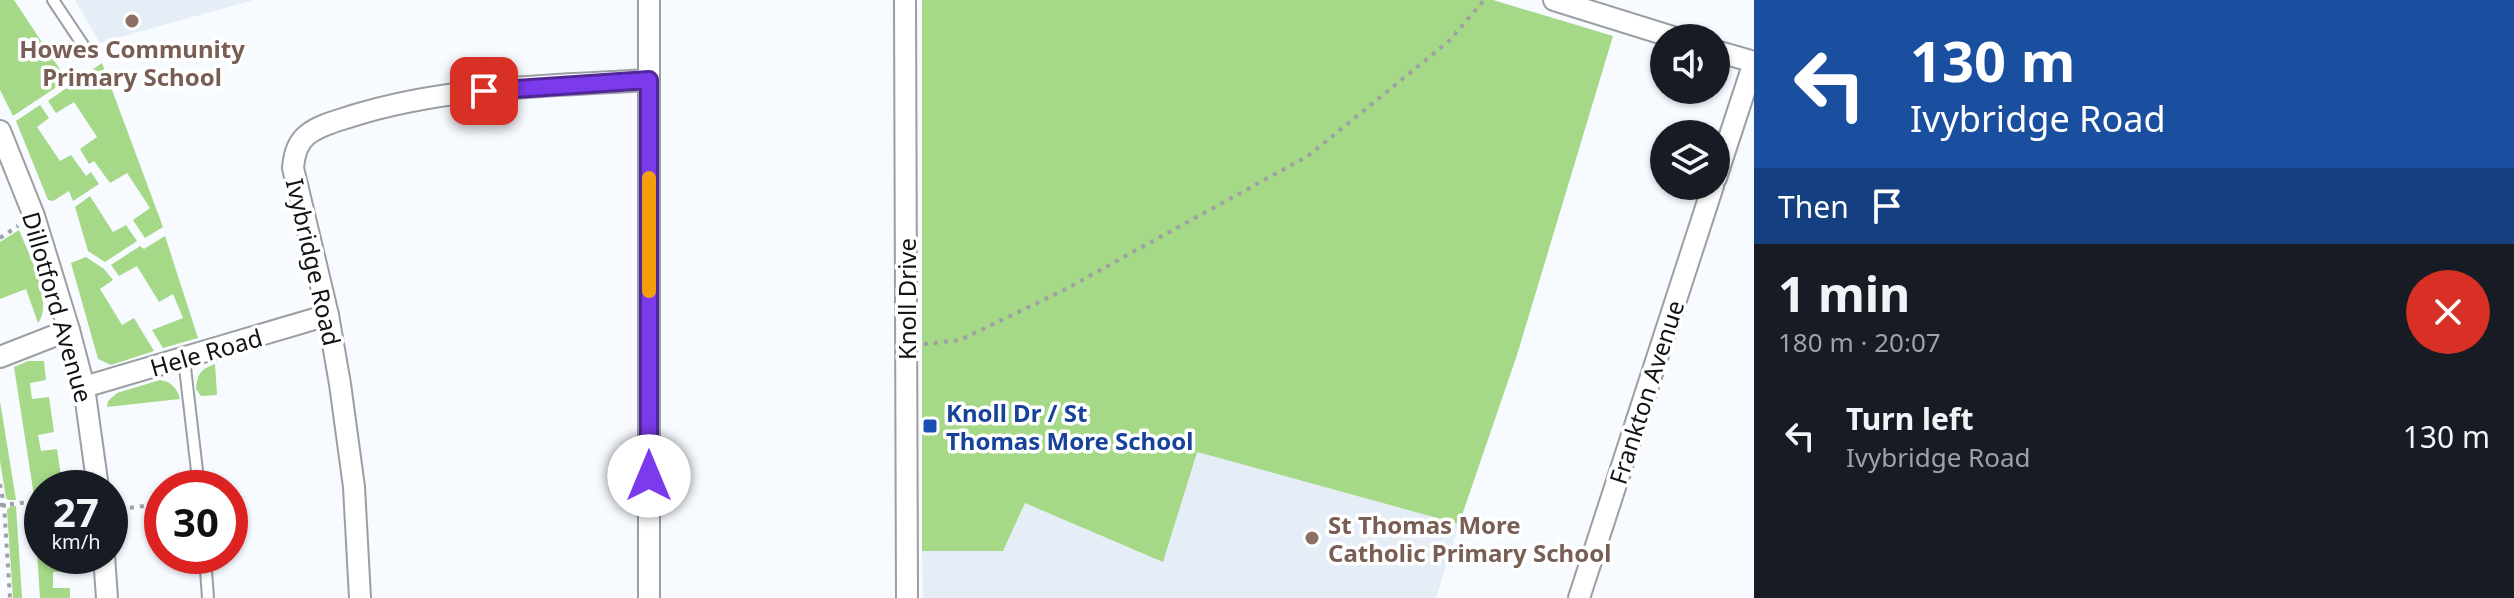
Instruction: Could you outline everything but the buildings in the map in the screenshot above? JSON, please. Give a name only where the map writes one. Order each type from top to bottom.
[{"type":"street","points":[[649,0],[649,598]]},
{"type":"street","name":"Knoll Drive","points":[[905,0],[907,598]]},
{"type":"street","points":[[1554,0],[1650,30]]},
{"type":"street","points":[[1730,55],[1754,62],[1730,135]]},
{"type":"street","name":"Ivybridge Road","points":[[360,598],[349,442],[328,315],[293,168],[297,148],[305,136],[317,128],[423,98],[514,88],[649,80]]},
{"type":"street","name":"Dillotford Avenue","points":[[1,137],[34,216],[69,330],[84,387],[96,470]]},
{"type":"street","name":"Frankton Avenue","points":[[1579,598],[1708,200]]},
{"type":"street","name":"Hele Road","points":[[84,387],[328,315]]},
{"type":"street","points":[[0,357],[69,330]]},
{"type":"street","points":[[105,574],[107,598]]},
{"type":"lane","points":[[53,0],[83,45]]},
{"type":"lane","points":[[184,359],[197,470]]},
{"type":"lane","points":[[206,574],[208,598]]},
{"type":"path","points":[[906,346],[960,340],[1062,291],[1308,156],[1449,41],[1484,0]]},
{"type":"path","points":[[0,484],[10,598]]},
{"type":"path","points":[[2,505],[24,503]]},
{"type":"shaded area","name":"Howes Community Primary School","points":[[75,0],[253,0],[100,43]]},
{"type":"shaded area","name":"St Thomas More Catholic Primary School","points":[[1197,452],[1459,524],[1436,598],[923,598],[922,551],[1003,551],[1025,503]]},
{"type":"green space","points":[[0,0],[14,0],[67,80],[13,116],[0,90]]},
{"type":"green space","points":[[922,0],[1493,0],[1613,36],[1517,355],[1459,524],[1197,452],[1163,562],[1025,503],[1003,551],[922,551]]},
{"type":"green space","points":[[102,63],[163,227],[145,238],[133,220],[150,208],[127,173],[110,183],[94,161],[89,164],[80,149],[97,137],[74,102],[56,113],[48,101]]},
{"type":"green space","points":[[40,105],[49,118],[37,127],[60,161],[71,155],[86,176],[91,172],[99,184],[73,201],[69,191],[53,201],[48,200],[16,121]]},
{"type":"green space","points":[[90,196],[113,232],[126,225],[137,241],[105,262],[88,251],[75,207]]},
{"type":"green space","points":[[19,230],[41,291],[42,314],[38,323],[26,289],[0,299],[0,242]]},
{"type":"green space","points":[[165,236],[198,338],[163,348],[152,330],[183,318],[173,294],[159,302],[137,266],[119,276],[111,265],[140,246],[144,249]]},
{"type":"green space","points":[[86,257],[104,269],[113,280],[100,289],[122,325],[134,318],[154,351],[111,365],[98,359],[71,263]]},
{"type":"green space","points":[[28,361],[44,361],[46,380],[30,383],[32,399],[49,397],[54,432],[38,435],[41,451],[57,449],[60,470],[30,470],[14,367]]},
{"type":"green space","points":[[215,364],[217,395],[201,396],[196,389],[199,376]]},
{"type":"green space","points":[[160,380],[173,386],[180,399],[107,407],[108,401],[117,393]]},
{"type":"green space","points":[[0,401],[16,500],[6,498],[0,461]]},
{"type":"green space","points":[[16,506],[22,598],[13,598],[7,510]]},
{"type":"green space","points":[[38,574],[53,574],[53,588],[70,588],[70,598],[40,598]]},
{"type":"slow traffic","points":[[649,178],[649,291]]},
{"type":"place","name":"Howes Community Primary School","points":[[132,21]]},
{"type":"place","name":"Knoll Dr / St Thomas More School","points":[[930,426]]},
{"type":"place","name":"St Thomas More Catholic Primary School","points":[[1312,538]]},
{"type":"route","points":[[484,91],[649,80],[649,476]]}]
